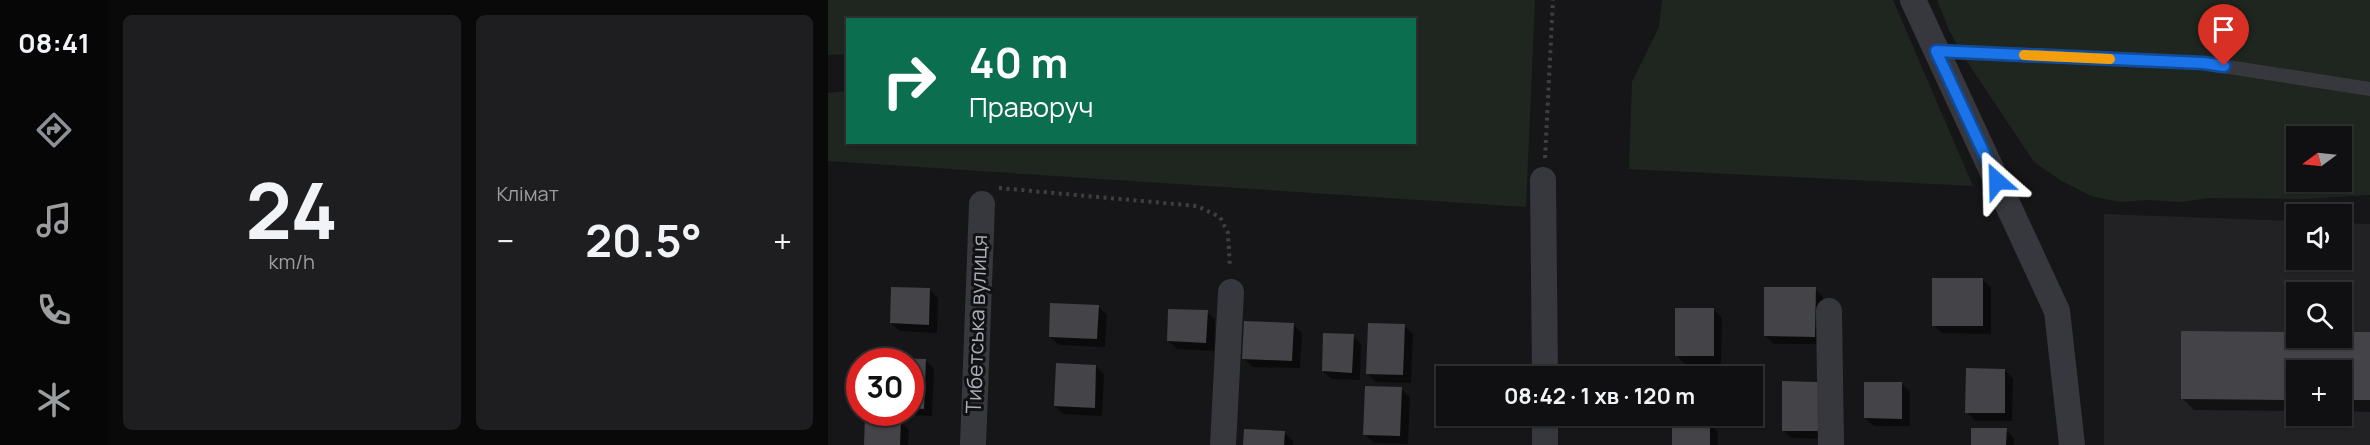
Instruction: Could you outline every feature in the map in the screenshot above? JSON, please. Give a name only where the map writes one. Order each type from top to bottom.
[{"type":"street","points":[[1913,0],[2057,311],[2072,445]]},
{"type":"street","points":[[1543,180],[1545,366]]},
{"type":"street","name":"Тибетська вулиця","points":[[973,445],[982,204]]},
{"type":"street","points":[[1224,445],[1231,292]]},
{"type":"street","points":[[1829,310],[1831,445]]},
{"type":"street","points":[[1545,426],[1545,445]]},
{"type":"lane","points":[[1936,51],[2203,63],[2370,89]]},
{"type":"path","points":[[1543,180],[1553,0]]},
{"type":"path","points":[[982,204],[992,190],[1002,187],[1197,206],[1220,218],[1228,233],[1231,292]]},
{"type":"shaded area","points":[[828,0],[1535,0],[1526,207],[828,161],[828,93],[846,91],[846,144],[1416,144],[1416,18],[846,18],[846,54],[828,55]]},
{"type":"shaded area","points":[[1662,0],[1893,0],[1973,186],[1629,169],[1632,82],[1659,27]]},
{"type":"shaded area","points":[[1937,0],[2370,0],[2370,195],[2303,199],[2209,198],[2181,202],[2149,200],[2120,202],[2091,196],[2060,180],[2034,162],[1964,57],[1949,30]]},
{"type":"shaded area","points":[[2104,214],[2286,221],[2286,270],[2352,270],[2352,223],[2370,224],[2370,445],[2104,445]]},
{"type":"building","points":[[1932,278],[1983,278],[1983,326],[1932,326]]},
{"type":"building","points":[[891,287],[930,288],[929,325],[890,323]]},
{"type":"building","points":[[1764,287],[1816,287],[1815,337],[1764,336]]},
{"type":"building","points":[[1050,303],[1099,305],[1097,339],[1049,337]]},
{"type":"building","points":[[1675,308],[1714,308],[1714,356],[1675,356]]},
{"type":"building","points":[[1168,309],[1208,310],[1206,343],[1167,341]]},
{"type":"building","points":[[1244,321],[1294,323],[1292,361],[1242,359]]},
{"type":"building","points":[[1368,323],[1405,324],[1403,375],[1366,374]]},
{"type":"building","points":[[2181,331],[2286,332],[2286,348],[2352,348],[2352,332],[2370,332],[2370,400],[2352,400],[2352,360],[2286,360],[2286,400],[2181,399]]},
{"type":"building","points":[[1323,333],[1354,334],[1352,373],[1322,371]]},
{"type":"building","points":[[924,359],[926,359],[924,409]]},
{"type":"building","points":[[1056,363],[1096,365],[1095,408],[1054,406]]},
{"type":"building","points":[[1966,368],[2005,369],[2005,413],[1965,413]]},
{"type":"building","points":[[1782,381],[1818,382],[1818,431],[1782,431]]},
{"type":"building","points":[[1864,382],[1902,382],[1902,419],[1864,418]]},
{"type":"building","points":[[1365,386],[1402,387],[1400,436],[1363,435]]},
{"type":"building","points":[[865,426],[901,426],[900,445],[864,445]]},
{"type":"building","points":[[1672,426],[1710,426],[1710,445],[1672,445]]},
{"type":"building","points":[[1971,428],[2007,428],[2006,445],[1971,445]]},
{"type":"building","points":[[1244,429],[1285,431],[1284,445],[1243,445]]},
{"type":"slow traffic","points":[[2024,55],[2110,59]]},
{"type":"route","points":[[1997,181],[1936,51],[2203,63],[2224,66]]}]
